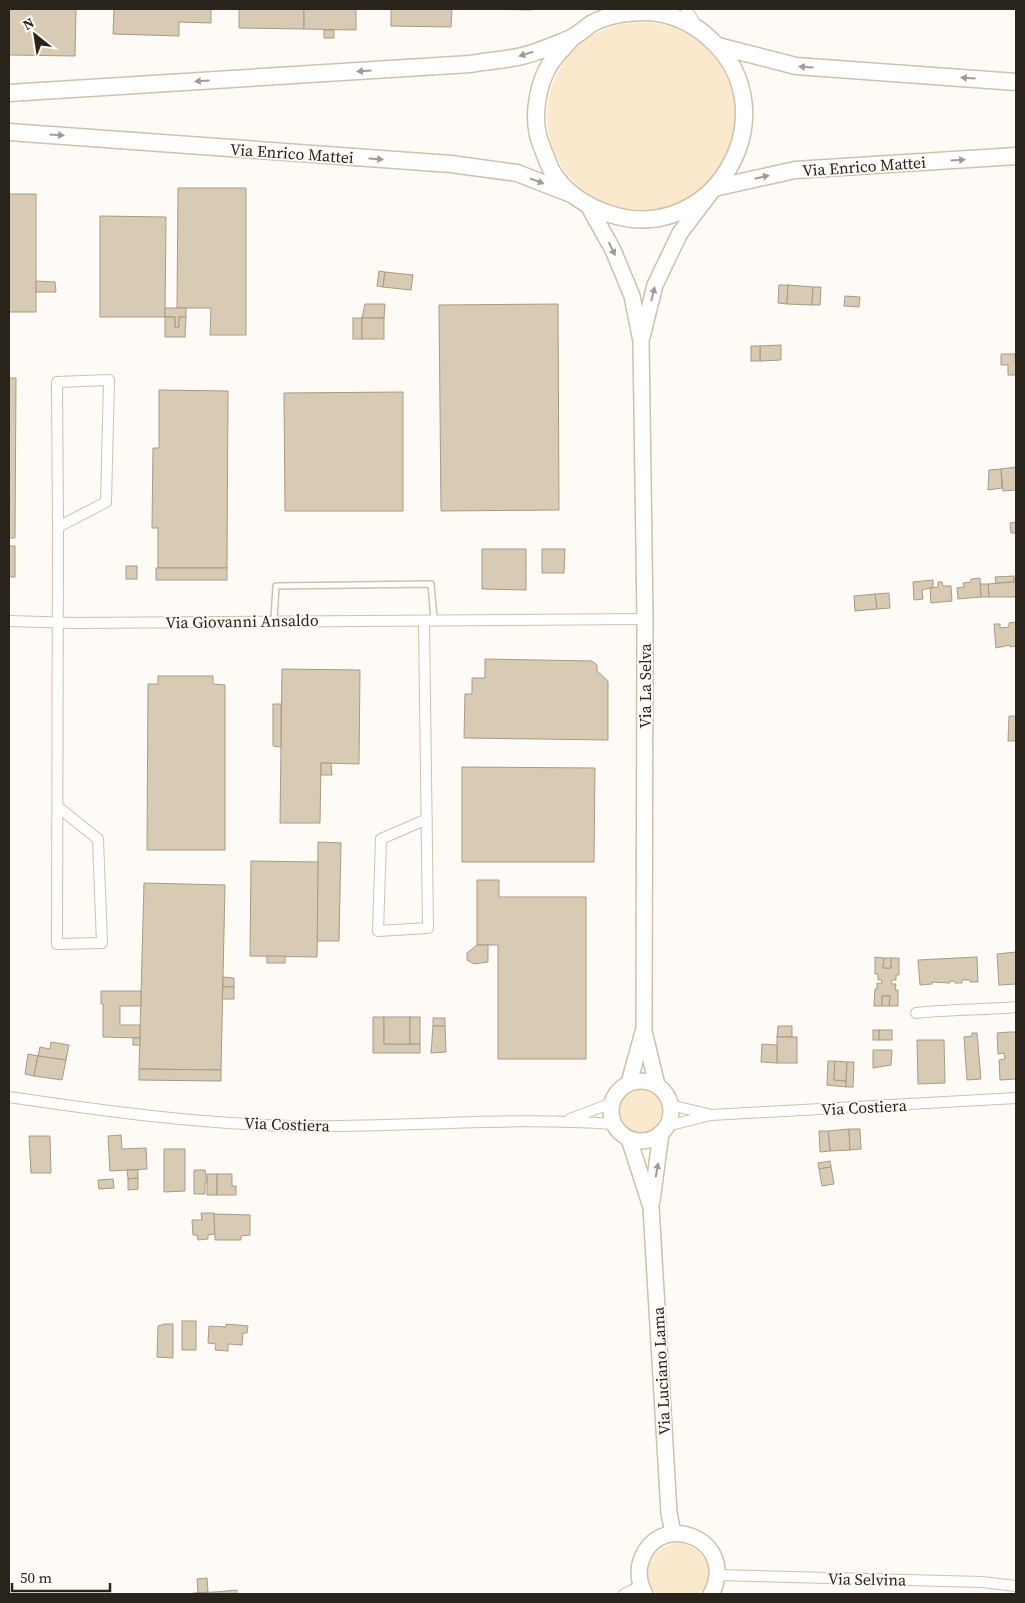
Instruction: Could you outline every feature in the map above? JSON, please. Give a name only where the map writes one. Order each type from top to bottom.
[{"type":"main road","points":[[648,12],[676,18],[701,31],[718,46],[736,73],[744,105],[743,138],[731,168],[712,191],[683,211],[651,220],[619,218],[589,207],[571,194],[549,167],[538,134],[538,98],[549,65],[572,38],[593,23],[620,14],[648,12]]},
{"type":"main road","points":[[9,94],[470,64],[522,56],[572,38]]},
{"type":"main road","points":[[718,46],[796,66],[1016,82]]},
{"type":"main road","name":"Via Enrico Mattei","points":[[9,132],[451,164],[517,173],[571,194]]},
{"type":"main road","name":"Via Enrico Mattei","points":[[712,191],[795,170],[1016,156]]},
{"type":"street","points":[[593,23],[601,9]]},
{"type":"street","points":[[686,9],[701,31]]},
{"type":"street","name":"Via La Selva","points":[[641,341],[655,285],[680,233],[712,191]]},
{"type":"street","name":"Via La Selva","points":[[589,207],[613,250],[632,296],[641,341],[645,619],[644,1031],[657,1085]]},
{"type":"street","points":[[58,527],[106,502],[109,380],[58,382],[57,944],[102,943],[98,839],[58,807]]},
{"type":"street","name":"Via Giovanni Ansaldo","points":[[9,621],[59,623],[274,620],[645,619]]},
{"type":"street","points":[[427,819],[381,839],[378,931],[428,928],[429,620]]},
{"type":"street","points":[[916,1013],[948,1009],[975,1010],[1016,1007]]},
{"type":"street","name":"Via La Selva","points":[[630,1083],[644,1031]]},
{"type":"street","points":[[648,1082],[657,1085],[663,1091],[670,1105],[664,1130],[646,1141],[629,1139],[623,1136],[613,1124],[610,1110],[615,1095],[630,1083],[648,1082]]},
{"type":"street","name":"Via Costiera","points":[[9,1097],[133,1115],[295,1126],[566,1120],[613,1124]]},
{"type":"street","name":"Via Costiera","points":[[664,1130],[711,1115],[1016,1098]]},
{"type":"street","name":"Via Costiera","points":[[566,1120],[612,1103]]},
{"type":"street","name":"Via Costiera","points":[[670,1105],[711,1115]]},
{"type":"street","name":"Via Luciano Lama","points":[[664,1130],[651,1208],[668,1493],[673,1533]]},
{"type":"street","name":"Via Luciano Lama","points":[[629,1139],[651,1208]]},
{"type":"street","points":[[624,1594],[643,1590],[639,1575],[644,1552],[657,1540],[673,1533],[696,1537],[713,1553],[718,1575],[711,1594]]},
{"type":"street","name":"Via Selvina","points":[[718,1575],[982,1582],[1016,1586]]},
{"type":"lane","points":[[274,620],[276,586],[431,584],[429,620]]},
{"type":"shaded area","points":[[641,22],[677,29],[701,43],[714,56],[728,80],[735,116],[728,152],[714,176],[701,189],[677,203],[641,210],[605,203],[581,189],[568,176],[554,152],[547,116],[554,80],[568,56],[581,43],[605,29]]},
{"type":"shaded area","points":[[636,1088],[644,1088],[656,1094],[662,1110],[656,1126],[644,1132],[636,1132],[624,1126],[618,1114],[618,1106],[624,1094]]},
{"type":"shaded area","points":[[680,1542],[696,1550],[706,1562],[708,1578],[705,1586],[699,1594],[657,1594],[650,1586],[647,1578],[650,1562],[655,1554],[662,1549]]},
{"type":"building","points":[[9,9],[76,9],[75,56],[9,55]]},
{"type":"building","points":[[114,9],[211,9],[211,23],[179,22],[179,36],[113,34]]},
{"type":"building","points":[[239,9],[304,9],[304,29],[239,28]]},
{"type":"building","points":[[304,9],[356,9],[356,30],[304,29]]},
{"type":"building","points":[[391,9],[452,9],[451,27],[391,26]]},
{"type":"building","points":[[477,9],[533,9],[531,10]]},
{"type":"building","points":[[324,30],[334,30],[334,38],[324,38]]},
{"type":"building","points":[[178,188],[246,188],[246,335],[210,335],[211,308],[177,308]]},
{"type":"building","points":[[9,194],[36,194],[36,312],[9,312]]},
{"type":"building","points":[[100,216],[166,217],[165,317],[100,317]]},
{"type":"building","points":[[379,271],[385,272],[383,287],[377,286]]},
{"type":"building","points":[[385,272],[413,275],[411,290],[383,287]]},
{"type":"building","points":[[36,281],[55,282],[56,292],[36,292]]},
{"type":"building","points":[[779,285],[788,285],[787,304],[778,303]]},
{"type":"building","points":[[788,285],[813,287],[812,305],[787,304]]},
{"type":"building","points":[[813,287],[821,287],[820,305],[812,305]]},
{"type":"building","points":[[845,296],[860,297],[859,307],[844,306]]},
{"type":"building","points":[[365,304],[385,304],[384,318],[362,318]]},
{"type":"building","points":[[558,304],[559,510],[441,511],[439,305]]},
{"type":"building","points":[[165,308],[186,308],[186,317],[179,317],[179,327],[175,328],[175,317],[165,317]]},
{"type":"building","points":[[165,317],[175,317],[175,328],[179,327],[179,317],[186,317],[185,337],[165,337]]},
{"type":"building","points":[[353,318],[362,318],[362,339],[353,339]]},
{"type":"building","points":[[362,318],[384,318],[384,339],[362,339]]},
{"type":"building","points":[[781,345],[781,360],[760,361],[760,346]]},
{"type":"building","points":[[751,346],[760,346],[760,361],[751,361]]},
{"type":"building","points":[[1001,354],[1015,354],[1016,375],[1008,375],[1008,365],[1001,365]]},
{"type":"building","points":[[9,378],[16,378],[15,538],[9,538]]},
{"type":"building","points":[[159,390],[228,391],[227,568],[158,568],[158,528],[152,528],[153,448],[159,448]]},
{"type":"building","points":[[403,392],[403,511],[285,511],[284,393]]},
{"type":"building","points":[[1016,467],[1016,490],[1003,491],[1001,469]]},
{"type":"building","points":[[1001,469],[1002,488],[988,490],[989,470]]},
{"type":"building","points":[[1016,522],[1016,533],[1011,533],[1010,523]]},
{"type":"building","points":[[9,546],[15,546],[15,577],[9,577]]},
{"type":"building","points":[[482,549],[526,549],[526,590],[482,589]]},
{"type":"building","points":[[542,549],[565,549],[564,573],[542,573]]},
{"type":"building","points":[[126,566],[137,566],[137,579],[126,579]]},
{"type":"building","points":[[156,568],[227,568],[227,580],[156,580]]},
{"type":"building","points":[[1014,576],[1014,582],[996,583],[995,577]]},
{"type":"building","points":[[980,578],[981,597],[958,599],[957,588],[964,587],[963,583],[971,582],[971,579]]},
{"type":"building","points":[[1014,579],[1016,579],[1016,597],[989,597],[988,584],[1014,582]]},
{"type":"building","points":[[933,580],[933,587],[922,590],[923,599],[914,600],[913,582]]},
{"type":"building","points":[[938,582],[942,582],[943,586],[951,586],[952,601],[931,603],[930,588],[938,587]]},
{"type":"building","points":[[980,584],[988,584],[989,597],[981,597]]},
{"type":"building","points":[[889,593],[890,608],[877,609],[875,594]]},
{"type":"building","points":[[875,594],[877,609],[855,611],[854,596]]},
{"type":"building","points":[[1016,622],[1016,646],[1010,647],[1010,645],[996,648],[994,624],[1000,624],[1000,628],[1009,627],[1009,623]]},
{"type":"building","points":[[485,659],[592,661],[597,665],[597,671],[608,681],[608,740],[464,738],[465,694],[472,694],[472,678],[485,678]]},
{"type":"building","points":[[282,669],[360,670],[359,764],[321,763],[320,823],[280,823]]},
{"type":"building","points":[[158,676],[213,676],[213,684],[225,685],[225,850],[147,850],[148,684],[158,684]]},
{"type":"building","points":[[273,704],[281,704],[281,747],[273,746]]},
{"type":"building","points":[[1009,716],[1016,716],[1016,741],[1008,741]]},
{"type":"building","points":[[321,763],[331,763],[332,775],[321,775]]},
{"type":"building","points":[[462,767],[595,768],[594,862],[462,862]]},
{"type":"building","points":[[318,842],[341,843],[339,941],[317,941]]},
{"type":"building","points":[[251,861],[318,862],[317,957],[250,956]]},
{"type":"building","points":[[477,880],[499,880],[499,897],[586,897],[586,1059],[498,1059],[498,945],[477,945]]},
{"type":"building","points":[[144,883],[225,885],[221,1070],[139,1069]]},
{"type":"building","points":[[477,945],[488,945],[488,962],[474,964],[467,960],[467,953]]},
{"type":"building","points":[[1016,952],[1016,984],[999,985],[997,954]]},
{"type":"building","points":[[267,956],[285,956],[285,963],[267,963]]},
{"type":"building","points":[[875,957],[884,958],[883,968],[891,968],[891,958],[899,958],[899,975],[896,975],[896,980],[892,980],[891,984],[896,984],[895,990],[898,990],[898,1006],[889,1006],[890,996],[882,996],[882,1006],[874,1006],[875,989],[877,989],[877,983],[881,984],[882,980],[878,980],[878,974],[875,974]]},
{"type":"building","points":[[977,957],[978,982],[962,980],[962,983],[950,981],[950,983],[932,982],[932,984],[920,985],[918,960]]},
{"type":"building","points":[[884,958],[891,958],[891,968],[883,968]]},
{"type":"building","points":[[223,977],[234,978],[234,987],[223,987]]},
{"type":"building","points":[[223,987],[234,987],[234,999],[222,999]]},
{"type":"building","points":[[101,991],[141,991],[141,1006],[120,1006],[120,1025],[140,1025],[140,1038],[103,1037]]},
{"type":"building","points":[[882,996],[890,996],[889,1006],[882,1006]]},
{"type":"building","points":[[373,1017],[384,1017],[384,1044],[420,1044],[420,1053],[373,1053]]},
{"type":"building","points":[[384,1017],[410,1017],[410,1044],[384,1044]]},
{"type":"building","points":[[410,1017],[420,1017],[420,1044],[410,1044]]},
{"type":"building","points":[[433,1018],[445,1018],[445,1026],[433,1026]]},
{"type":"building","points":[[433,1026],[445,1026],[446,1052],[431,1053]]},
{"type":"building","points":[[778,1026],[792,1026],[792,1037],[777,1037]]},
{"type":"building","points":[[873,1030],[879,1030],[879,1040],[873,1040]]},
{"type":"building","points":[[879,1030],[892,1030],[892,1040],[879,1040]]},
{"type":"building","points":[[1016,1032],[1016,1079],[1000,1080],[999,1060],[1005,1059],[1004,1053],[998,1054],[997,1033]]},
{"type":"building","points":[[972,1033],[977,1033],[981,1079],[967,1080],[964,1037],[972,1036]]},
{"type":"building","points":[[777,1037],[797,1037],[797,1063],[777,1063]]},
{"type":"building","points":[[133,1038],[140,1038],[140,1045],[133,1045]]},
{"type":"building","points":[[917,1040],[944,1040],[945,1083],[918,1084]]},
{"type":"building","points":[[51,1042],[69,1045],[66,1060],[38,1056],[40,1047],[50,1049]]},
{"type":"building","points":[[762,1044],[777,1045],[777,1063],[761,1062]]},
{"type":"building","points":[[873,1050],[892,1050],[891,1065],[873,1068]]},
{"type":"building","points":[[28,1054],[38,1056],[34,1076],[25,1074]]},
{"type":"building","points":[[38,1056],[66,1060],[62,1080],[34,1076]]},
{"type":"building","points":[[828,1061],[835,1061],[834,1080],[846,1081],[846,1087],[827,1085]]},
{"type":"building","points":[[835,1061],[847,1062],[846,1081],[834,1080]]},
{"type":"building","points":[[847,1062],[854,1062],[853,1087],[846,1087]]},
{"type":"building","points":[[139,1069],[221,1070],[221,1081],[139,1080]]},
{"type":"building","points":[[849,1129],[850,1150],[830,1151],[828,1131]]},
{"type":"building","points":[[849,1129],[860,1129],[861,1149],[850,1150]]},
{"type":"building","points":[[819,1131],[828,1131],[830,1151],[820,1152]]},
{"type":"building","points":[[121,1135],[122,1149],[146,1148],[147,1169],[110,1171],[108,1136]]},
{"type":"building","points":[[29,1136],[50,1136],[51,1173],[31,1173]]},
{"type":"building","points":[[164,1149],[185,1149],[185,1191],[164,1192]]},
{"type":"building","points":[[830,1161],[831,1167],[819,1169],[818,1163]]},
{"type":"building","points":[[831,1167],[834,1184],[822,1186],[819,1169]]},
{"type":"building","points":[[127,1170],[138,1170],[138,1178],[128,1179]]},
{"type":"building","points":[[194,1170],[205,1170],[207,1182],[205,1182],[205,1194],[194,1194]]},
{"type":"building","points":[[207,1174],[217,1174],[217,1195],[207,1195]]},
{"type":"building","points":[[217,1174],[232,1174],[232,1186],[236,1186],[236,1195],[217,1195]]},
{"type":"building","points":[[138,1178],[138,1189],[128,1190],[128,1179]]},
{"type":"building","points":[[113,1179],[114,1188],[99,1189],[98,1180]]},
{"type":"building","points":[[201,1213],[214,1213],[215,1234],[208,1235],[208,1239],[198,1240],[197,1235],[193,1235],[192,1220],[202,1220]]},
{"type":"building","points":[[214,1214],[250,1215],[250,1235],[241,1236],[241,1240],[215,1240]]},
{"type":"building","points":[[182,1321],[196,1321],[196,1350],[182,1350]]},
{"type":"building","points":[[173,1324],[173,1358],[157,1357],[158,1326]]},
{"type":"building","points":[[226,1324],[248,1326],[247,1333],[243,1333],[242,1345],[228,1344],[228,1351],[215,1350],[216,1344],[208,1343],[209,1326],[226,1327]]},
{"type":"building","points":[[207,1578],[208,1592],[198,1593],[197,1579]]},
{"type":"building","points":[[237,1590],[237,1594],[216,1594],[215,1592]]},
{"type":"building","points":[[215,1592],[216,1594],[193,1594],[193,1593]]}]
